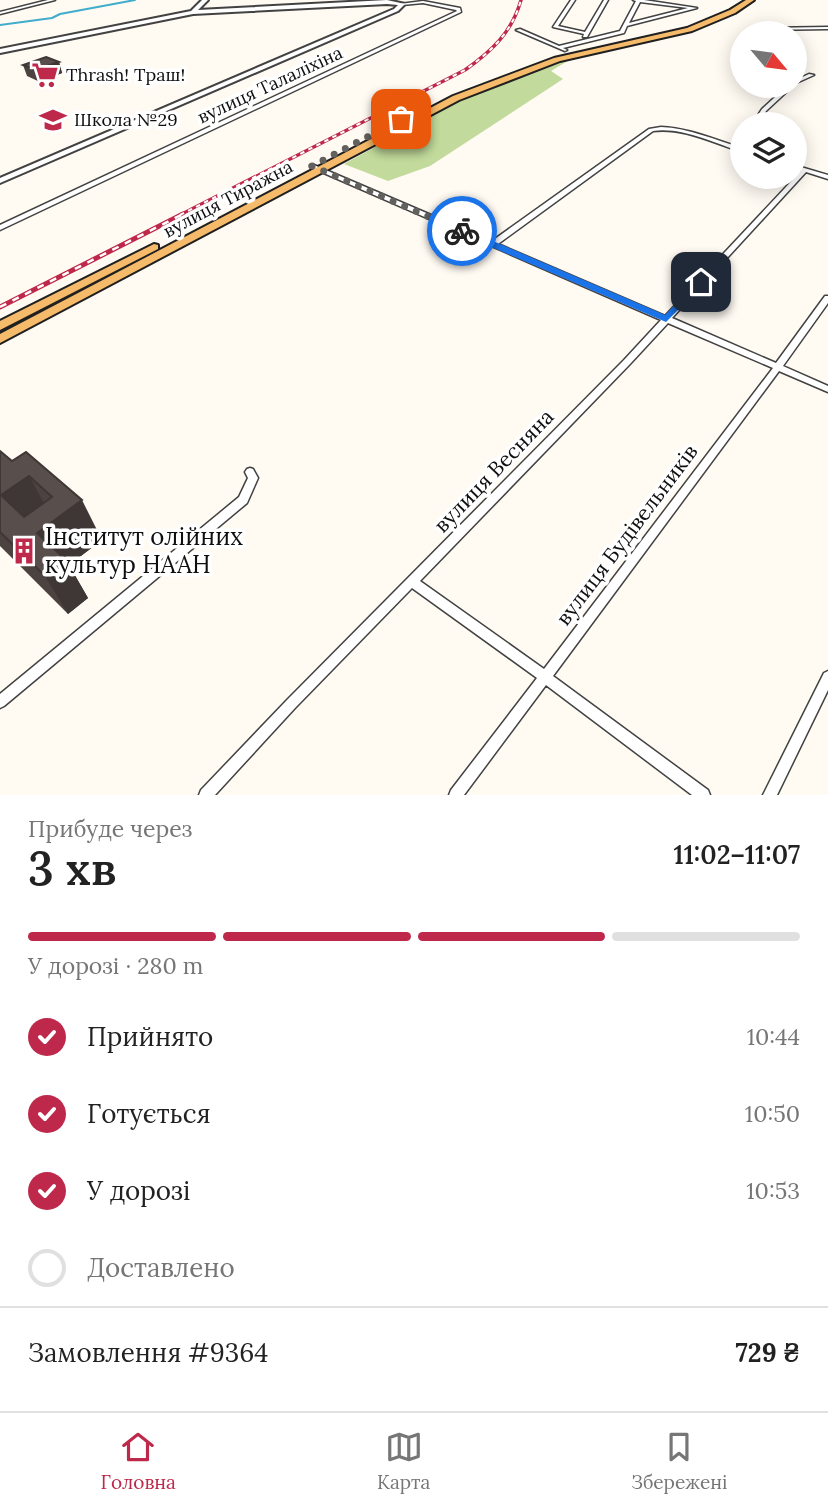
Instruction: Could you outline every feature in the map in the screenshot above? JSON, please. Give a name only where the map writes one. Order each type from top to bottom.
[{"type":"main road","name":"вулиця Тиражна","points":[[0,326],[456,98],[566,51],[689,22],[738,0]]},
{"type":"main road","name":"вулиця Тиражна","points":[[566,51],[685,29],[730,12],[751,0]]},
{"type":"main road","name":"вулиця Тиражна","points":[[0,339],[316,168]]},
{"type":"street","points":[[0,13],[52,0]]},
{"type":"street","points":[[193,12],[205,0]]},
{"type":"street","points":[[573,0],[555,27],[586,33]]},
{"type":"street","points":[[584,41],[606,0]]},
{"type":"street","points":[[518,30],[566,51],[584,41],[618,34],[627,25],[637,0],[695,8],[627,25]]},
{"type":"street","points":[[0,51],[193,12],[387,2],[402,4],[400,8],[0,181]]},
{"type":"street","name":"вулиця Талаліхіна","points":[[0,228],[459,11],[423,2],[402,4]]},
{"type":"street","points":[[807,28],[828,28]]},
{"type":"street","points":[[807,77],[811,75]]},
{"type":"street","points":[[763,112],[777,98]]},
{"type":"street","points":[[493,244],[647,132],[660,127],[674,129],[730,146]]},
{"type":"street","points":[[316,168],[828,389]]},
{"type":"street","points":[[807,171],[828,177]]},
{"type":"street","name":"вулиця Весняна","points":[[206,795],[291,704],[413,582],[666,319],[782,189]]},
{"type":"street","name":"вулиця Будівельників","points":[[456,795],[726,439],[828,298]]},
{"type":"street","points":[[0,702],[243,500],[253,478],[250,472]]},
{"type":"street","points":[[413,582],[703,795]]},
{"type":"street","points":[[770,795],[828,677]]},
{"type":"green space","points":[[571,59],[551,71],[563,79],[430,166],[388,181],[344,164],[461,100],[517,75]]},
{"type":"building","points":[[46,57],[59,62],[36,70],[23,65]]},
{"type":"building","points":[[0,451],[12,461],[26,452],[82,500],[37,533],[66,560],[45,576],[0,532]],"holes":[[[29,476],[52,497],[24,517],[1,495]]]},
{"type":"waterway","points":[[0,25],[52,18],[60,14],[135,0]]},
{"type":"railway","points":[[180,215],[465,70],[500,40],[512,22],[521,0]]},
{"type":"railway","points":[[0,307],[183,214]]},
{"type":"way so far","points":[[401,119],[312,166],[462,231]]},
{"type":"place","name":"Thrash! Траш!","points":[[45,75]]},
{"type":"place","name":"Школа №29","points":[[53,120]]},
{"type":"place","name":"Інститут олійних культур НААН","points":[[24,551]]},
{"type":"route","points":[[462,231],[666,319],[701,282]]}]
